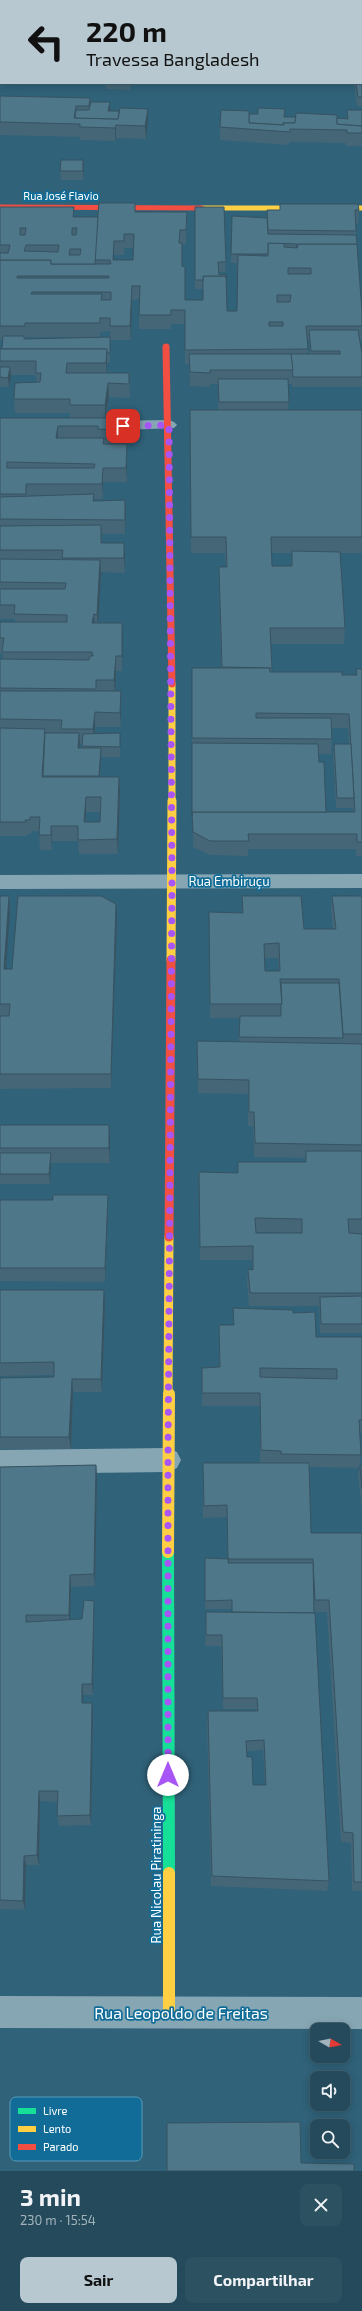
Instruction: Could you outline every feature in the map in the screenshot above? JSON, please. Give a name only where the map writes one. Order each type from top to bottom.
[{"type":"street","name":"Rua José Flavio","points":[[0,207],[362,208]]},
{"type":"street","name":"Rua Nicolau Piratininga","points":[[166,347],[169,425],[172,881],[168,1460],[169,2012]]},
{"type":"street","points":[[85,426],[169,425]]},
{"type":"street","name":"Rua Embiruçu","points":[[0,882],[362,881]]},
{"type":"street","points":[[0,1462],[168,1460]]},
{"type":"street","name":"Rua Leopoldo de Freitas","points":[[0,2012],[362,2013]]},
{"type":"building","points":[[356,84],[362,84],[362,97],[358,97]]},
{"type":"building","points":[[0,96],[90,98],[89,106],[76,106],[74,118],[118,119],[120,108],[148,109],[145,126],[116,125],[115,128],[80,127],[80,124],[0,122]]},
{"type":"building","points":[[91,102],[110,102],[108,111],[119,111],[118,119],[75,118],[76,110],[89,110]]},
{"type":"building","points":[[258,108],[285,109],[284,117],[296,117],[295,123],[283,123],[283,125],[249,123],[249,114],[258,114]]},
{"type":"building","points":[[221,110],[249,111],[249,123],[284,125],[283,123],[295,123],[296,113],[337,115],[337,124],[362,126],[362,133],[347,133],[347,130],[290,129],[290,132],[220,127]]},
{"type":"building","points":[[347,110],[362,110],[362,126],[337,124],[337,118],[348,119]]},
{"type":"building","points":[[61,160],[83,160],[83,171],[60,171]]},
{"type":"building","points":[[99,203],[135,203],[135,212],[187,212],[186,230],[180,230],[179,243],[182,243],[182,266],[185,267],[185,300],[203,300],[203,276],[226,276],[227,311],[237,311],[238,255],[268,256],[268,243],[284,243],[284,247],[297,248],[298,244],[357,244],[362,326],[306,326],[308,349],[185,350],[185,310],[171,310],[171,315],[139,315],[140,286],[132,286],[130,326],[110,326],[110,318],[100,318],[100,323],[25,323],[25,326],[0,326],[0,260],[51,260],[51,264],[111,264],[110,260],[94,260]],"holes":[[[124,234],[134,234],[133,260],[113,260],[114,241],[124,241]],[[288,268],[311,268],[311,274],[288,274]],[[17,276],[109,276],[109,278],[17,278]],[[32,292],[111,292],[111,300],[101,300],[102,294],[31,294]],[[277,295],[291,295],[290,302],[277,302]],[[269,322],[283,322],[283,326],[269,326]]]},
{"type":"building","points":[[280,204],[358,204],[359,210],[355,210],[356,231],[268,230],[267,210],[280,210]]},
{"type":"building","points":[[0,207],[74,207],[73,217],[98,217],[95,264],[51,264],[51,260],[0,260],[0,253],[8,253],[10,245],[0,245]],"holes":[[[20,228],[26,228],[25,235],[20,235]],[[72,228],[77,228],[76,235],[72,235]],[[26,245],[59,245],[58,252],[24,251]],[[70,249],[81,249],[80,255],[69,255]]]},
{"type":"building","points":[[195,207],[224,207],[226,262],[218,262],[219,275],[226,274],[226,276],[203,276],[203,280],[195,280]]},
{"type":"building","points":[[232,216],[267,218],[268,234],[356,235],[357,244],[298,244],[297,248],[297,244],[268,243],[268,254],[231,254]]},
{"type":"building","points":[[309,330],[358,330],[362,354],[362,377],[293,377],[291,354],[340,354],[340,351],[311,351]]},
{"type":"building","points":[[3,336],[24,336],[24,339],[110,337],[110,353],[107,353],[107,349],[2,349]]},
{"type":"building","points":[[0,349],[107,349],[106,363],[67,363],[66,373],[129,373],[129,384],[108,383],[105,405],[70,405],[70,399],[14,399],[15,383],[40,382],[41,373],[36,373],[36,361],[0,361]]},
{"type":"building","points":[[189,354],[291,354],[293,370],[210,370],[210,373],[190,372]]},
{"type":"building","points":[[0,367],[10,367],[8,378],[0,377]]},
{"type":"building","points":[[218,379],[288,379],[289,402],[219,402]]},
{"type":"building","points":[[190,410],[362,410],[362,537],[271,537],[272,566],[292,566],[292,551],[340,552],[345,628],[270,628],[272,668],[222,667],[219,567],[227,567],[226,537],[191,537]]},
{"type":"building","points":[[0,418],[128,418],[128,430],[98,429],[98,426],[58,426],[56,438],[104,438],[103,444],[127,444],[126,468],[103,468],[102,484],[26,484],[26,494],[0,494]],"holes":[[[7,462],[95,464],[94,468],[7,468]]]},
{"type":"building","points":[[94,494],[93,501],[125,500],[125,520],[0,519],[0,497]]},
{"type":"building","points":[[101,525],[101,543],[124,543],[124,558],[62,558],[63,550],[0,550],[0,526]]},
{"type":"building","points":[[0,559],[100,560],[97,615],[94,614],[92,623],[122,623],[122,656],[116,656],[114,680],[96,680],[96,689],[0,688],[0,659],[89,660],[90,656],[93,656],[92,652],[2,652],[4,638],[0,638],[0,622],[67,622],[67,615],[14,614],[15,605],[0,605],[0,589],[65,589],[66,583],[0,582]]},
{"type":"building","points":[[192,668],[269,668],[270,672],[342,672],[342,675],[357,675],[356,669],[362,669],[362,842],[357,842],[357,834],[248,834],[249,841],[210,841],[193,832],[192,812],[355,812],[349,714],[256,713],[256,718],[331,718],[332,739],[192,738]]},
{"type":"building","points":[[0,691],[121,691],[120,713],[95,712],[93,729],[61,729],[62,720],[0,719]]},
{"type":"building","points":[[0,728],[45,729],[42,777],[119,777],[117,839],[78,840],[78,826],[51,826],[51,835],[39,835],[40,817],[30,817],[30,820],[25,820],[26,822],[0,822]],"holes":[[[86,797],[101,797],[100,822],[84,822]]]},
{"type":"building","points":[[45,733],[79,733],[78,748],[101,748],[99,776],[43,776]]},
{"type":"building","points":[[120,733],[120,747],[82,746],[83,734]]},
{"type":"building","points":[[192,743],[318,744],[319,762],[324,762],[326,812],[192,812]]},
{"type":"building","points":[[334,744],[351,744],[354,798],[337,798]]},
{"type":"building","points":[[0,896],[9,896],[4,969],[12,969],[18,896],[101,896],[116,904],[111,1074],[0,1074],[0,1016],[9,1016],[10,1004],[0,1004]]},
{"type":"building","points":[[242,896],[301,896],[304,929],[336,929],[332,896],[362,896],[362,1034],[343,1034],[339,979],[280,979],[282,1004],[210,1004],[209,912],[243,913]],"holes":[[[279,943],[280,971],[265,971],[264,944]]]},
{"type":"building","points":[[281,983],[339,983],[343,1038],[239,1037],[240,1016],[281,1016]]},
{"type":"building","points":[[197,1041],[362,1044],[362,1145],[255,1143],[254,1112],[249,1112],[249,1080],[198,1079]]},
{"type":"building","points":[[0,1125],[109,1125],[109,1148],[0,1148]]},
{"type":"building","points":[[306,1151],[362,1151],[362,1219],[348,1219],[349,1233],[362,1234],[362,1293],[250,1293],[248,1269],[253,1270],[253,1246],[200,1247],[199,1172],[238,1173],[238,1162],[306,1162]],"holes":[[[255,1218],[302,1219],[302,1233],[256,1233]]]},
{"type":"building","points":[[0,1153],[51,1153],[49,1174],[0,1174]]},
{"type":"building","points":[[53,1195],[108,1195],[105,1268],[0,1268],[0,1200],[53,1200]]},
{"type":"building","points":[[0,1290],[104,1290],[101,1379],[72,1379],[69,1437],[0,1437],[0,1378],[54,1377],[54,1362],[0,1363]]},
{"type":"building","points":[[362,1296],[362,1324],[321,1324],[320,1297]]},
{"type":"building","points":[[233,1308],[293,1310],[293,1313],[315,1312],[316,1337],[362,1337],[362,1420],[359,1420],[361,1455],[281,1454],[281,1451],[261,1450],[260,1393],[202,1393],[202,1368],[220,1367],[219,1325],[234,1325]],"holes":[[[260,1368],[337,1369],[337,1379],[260,1377]]]},
{"type":"building","points":[[203,1463],[309,1463],[311,1533],[362,1533],[362,1882],[354,1882],[353,1833],[343,1832],[329,1600],[315,1600],[313,1559],[228,1559],[227,1505],[204,1506]]},
{"type":"building","points":[[96,1465],[94,1574],[70,1575],[69,1615],[26,1615],[26,1622],[82,1619],[84,1600],[94,1601],[92,1684],[82,1684],[82,1703],[92,1703],[90,1815],[57,1816],[58,1791],[39,1791],[37,1855],[24,1856],[23,1901],[0,1900],[0,1467]]},
{"type":"building","points":[[360,1466],[362,1466],[362,1489]]},
{"type":"building","points":[[205,1558],[229,1559],[228,1563],[313,1563],[314,1613],[232,1612],[232,1600],[205,1601]]},
{"type":"building","points":[[206,1612],[315,1613],[329,1881],[212,1876],[208,1711],[258,1711],[257,1698],[223,1698],[222,1635],[206,1635]],"holes":[[[264,1740],[266,1785],[253,1785],[252,1757],[247,1757],[246,1741]]]},
{"type":"building","points":[[300,2122],[301,2163],[354,2164],[354,2171],[167,2171],[167,2123]]},
{"type":"traffic: fast","points":[[168,1552],[169,1873]]},
{"type":"traffic: slow","points":[[202,208],[362,208]]},
{"type":"traffic: slow","points":[[171,960],[172,684]]},
{"type":"traffic: slow","points":[[168,1552],[169,1237]]},
{"type":"traffic: slow","points":[[169,1873],[169,2012]]},
{"type":"traffic: jam","points":[[0,207],[202,208]]},
{"type":"traffic: jam","points":[[166,347],[172,684]]},
{"type":"traffic: jam","points":[[169,1237],[171,960]]},
{"type":"route","points":[[123,426],[169,425],[172,881],[170,963],[168,1775]]}]
